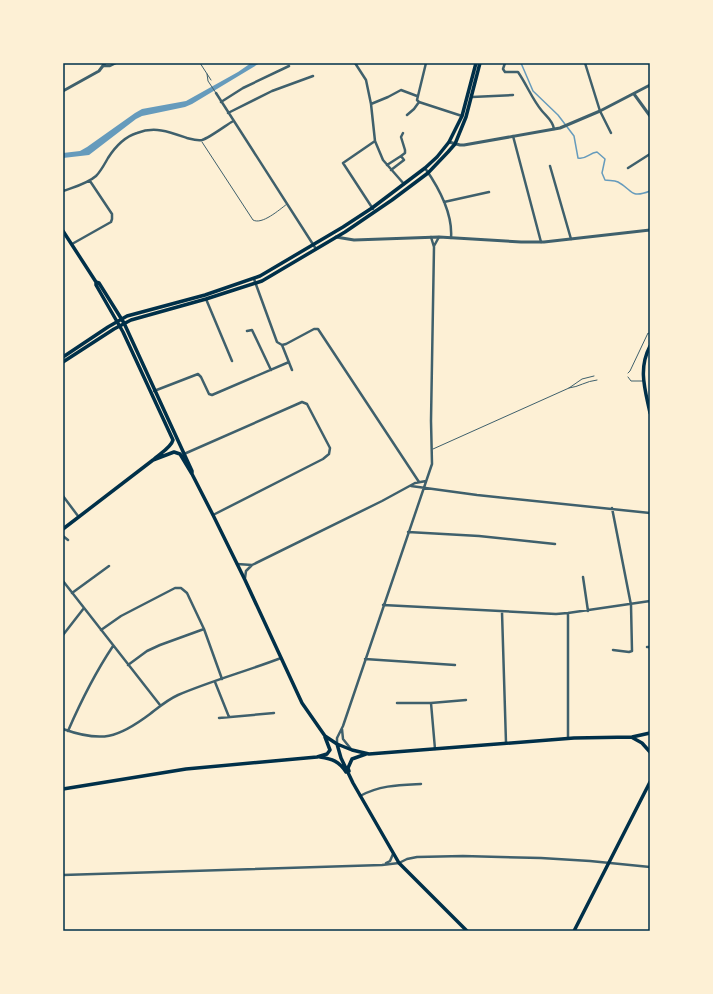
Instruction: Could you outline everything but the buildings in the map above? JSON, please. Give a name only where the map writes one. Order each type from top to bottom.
[{"type":"main road","points":[[63,362],[124,323],[140,317],[256,284],[374,210],[425,168],[437,157],[449,142],[462,116],[476,63]]},
{"type":"main road","points":[[63,356],[122,319],[139,312],[204,295],[254,279],[336,237],[428,172],[448,152],[454,144],[466,117],[480,63]]},
{"type":"main road","points":[[63,231],[96,282],[96,285],[120,326],[152,393],[184,454],[192,474]]},
{"type":"main road","points":[[63,529],[78,516],[154,460],[170,445],[172,440],[124,323],[99,283],[96,282]]},
{"type":"main road","points":[[650,346],[645,357],[643,381],[650,413]]},
{"type":"main road","points":[[63,789],[186,769],[317,757],[327,754],[330,750],[330,746],[325,736],[302,703],[245,580],[192,474],[178,452],[170,453],[154,460]]},
{"type":"main road","points":[[360,796],[360,792],[348,768],[352,759],[357,756],[506,743],[632,737],[650,732]]},
{"type":"main road","points":[[325,736],[337,744],[352,750],[369,754]]},
{"type":"main road","points":[[632,737],[642,743],[650,752]]},
{"type":"main road","points":[[337,744],[341,758],[350,778],[399,863],[466,931]]},
{"type":"main road","points":[[317,757],[336,761],[350,778]]},
{"type":"main road","points":[[574,931],[650,782]]},
{"type":"street","points":[[63,91],[98,71],[104,64],[110,66],[116,63]]},
{"type":"street","points":[[355,63],[366,80],[371,104],[375,141],[383,160],[404,185]]},
{"type":"street","points":[[406,115],[414,109],[418,102],[417,96],[426,63]]},
{"type":"street","points":[[505,63],[505,72],[518,72],[531,96],[542,112],[552,121],[554,129]]},
{"type":"street","points":[[585,63],[600,111],[610,133]]},
{"type":"street","points":[[221,102],[243,88],[289,66]]},
{"type":"street","points":[[228,113],[272,91],[313,76]]},
{"type":"street","points":[[449,142],[464,145],[560,128],[600,111],[650,85]]},
{"type":"street","points":[[371,104],[401,90],[417,96]]},
{"type":"street","points":[[216,93],[315,247]]},
{"type":"street","points":[[634,94],[650,116]]},
{"type":"street","points":[[472,97],[513,95]]},
{"type":"street","points":[[418,102],[462,116]]},
{"type":"street","points":[[63,192],[90,181],[98,174],[120,143],[138,132],[146,130],[162,130],[201,141],[233,121]]},
{"type":"street","points":[[387,165],[405,153],[401,137],[403,133]]},
{"type":"street","points":[[513,136],[541,242]]},
{"type":"street","points":[[374,210],[343,164],[375,141]]},
{"type":"street","points":[[628,168],[650,154]]},
{"type":"street","points":[[391,170],[404,160],[401,156]]},
{"type":"street","points":[[550,166],[571,240]]},
{"type":"street","points":[[425,168],[444,202],[450,220],[451,238]]},
{"type":"street","points":[[72,244],[111,222],[112,219],[112,214],[90,181]]},
{"type":"street","points":[[444,202],[489,192]]},
{"type":"street","points":[[336,237],[354,240],[439,237],[541,242],[571,240],[650,230]]},
{"type":"street","points":[[337,744],[337,738],[343,726],[432,464],[433,449],[431,421],[434,247],[431,237]]},
{"type":"street","points":[[434,247],[439,237]]},
{"type":"street","points":[[254,279],[277,342],[282,345],[292,370]]},
{"type":"street","points":[[204,295],[232,361]]},
{"type":"street","points":[[282,345],[314,329],[318,329],[419,482]]},
{"type":"street","points":[[247,331],[252,330],[271,370]]},
{"type":"street","points":[[645,357],[650,357]]},
{"type":"street","points":[[152,393],[198,374],[209,394],[212,394],[289,362]]},
{"type":"street","points":[[184,454],[302,402],[307,404],[330,448],[329,454],[323,459],[213,515]]},
{"type":"street","points":[[245,580],[246,571],[252,565],[419,482],[426,482]]},
{"type":"street","points":[[411,486],[650,513]]},
{"type":"street","points":[[63,496],[78,516]]},
{"type":"street","points":[[612,508],[631,605],[632,651],[613,650]]},
{"type":"street","points":[[408,532],[479,536],[555,544]]},
{"type":"street","points":[[63,536],[68,540]]},
{"type":"street","points":[[237,564],[252,565]]},
{"type":"street","points":[[72,593],[109,566]]},
{"type":"street","points":[[583,576],[588,611]]},
{"type":"street","points":[[63,581],[160,705]]},
{"type":"street","points":[[101,630],[121,616],[178,587],[187,593],[204,629],[222,679]]},
{"type":"street","points":[[383,605],[502,612],[568,613],[650,602]]},
{"type":"street","points":[[63,634],[84,608]]},
{"type":"street","points":[[502,612],[506,743]]},
{"type":"street","points":[[568,613],[568,739]]},
{"type":"street","points":[[128,665],[147,651],[204,629]]},
{"type":"street","points":[[68,731],[89,685],[99,667],[114,646]]},
{"type":"street","points":[[63,729],[90,737],[115,735],[132,727],[160,705],[179,695],[281,658]]},
{"type":"street","points":[[365,659],[455,665]]},
{"type":"street","points":[[216,682],[229,716]]},
{"type":"street","points":[[397,703],[431,703],[466,700]]},
{"type":"street","points":[[431,703],[435,749]]},
{"type":"street","points":[[219,718],[274,713]]},
{"type":"street","points":[[343,726],[343,739],[352,750]]},
{"type":"street","points":[[360,796],[381,787],[421,784]]},
{"type":"street","points":[[382,864],[390,861],[393,854]]},
{"type":"street","points":[[63,875],[382,864],[399,863],[407,859],[417,857],[463,856],[541,858],[650,868]]},
{"type":"lane","points":[[200,63],[211,80]]},
{"type":"lane","points":[[207,74],[208,81],[216,93]]},
{"type":"lane","points":[[201,141],[253,220],[258,222],[287,204]]},
{"type":"lane","points":[[628,373],[648,333],[650,334]]},
{"type":"lane","points":[[433,449],[569,388],[582,379],[594,376]]},
{"type":"lane","points":[[628,377],[631,381],[643,381]]},
{"type":"lane","points":[[569,388],[577,387],[587,381],[597,380]]},
{"type":"water","points":[[251,63],[260,63],[192,104],[185,107],[142,116],[89,155],[63,158],[63,153],[80,151],[142,109],[186,101],[238,72]]},
{"type":"waterway","points":[[521,63],[533,91],[558,115],[574,136],[578,158],[583,158],[597,152],[605,159],[602,173],[605,180],[618,182],[635,194],[650,191]]}]
